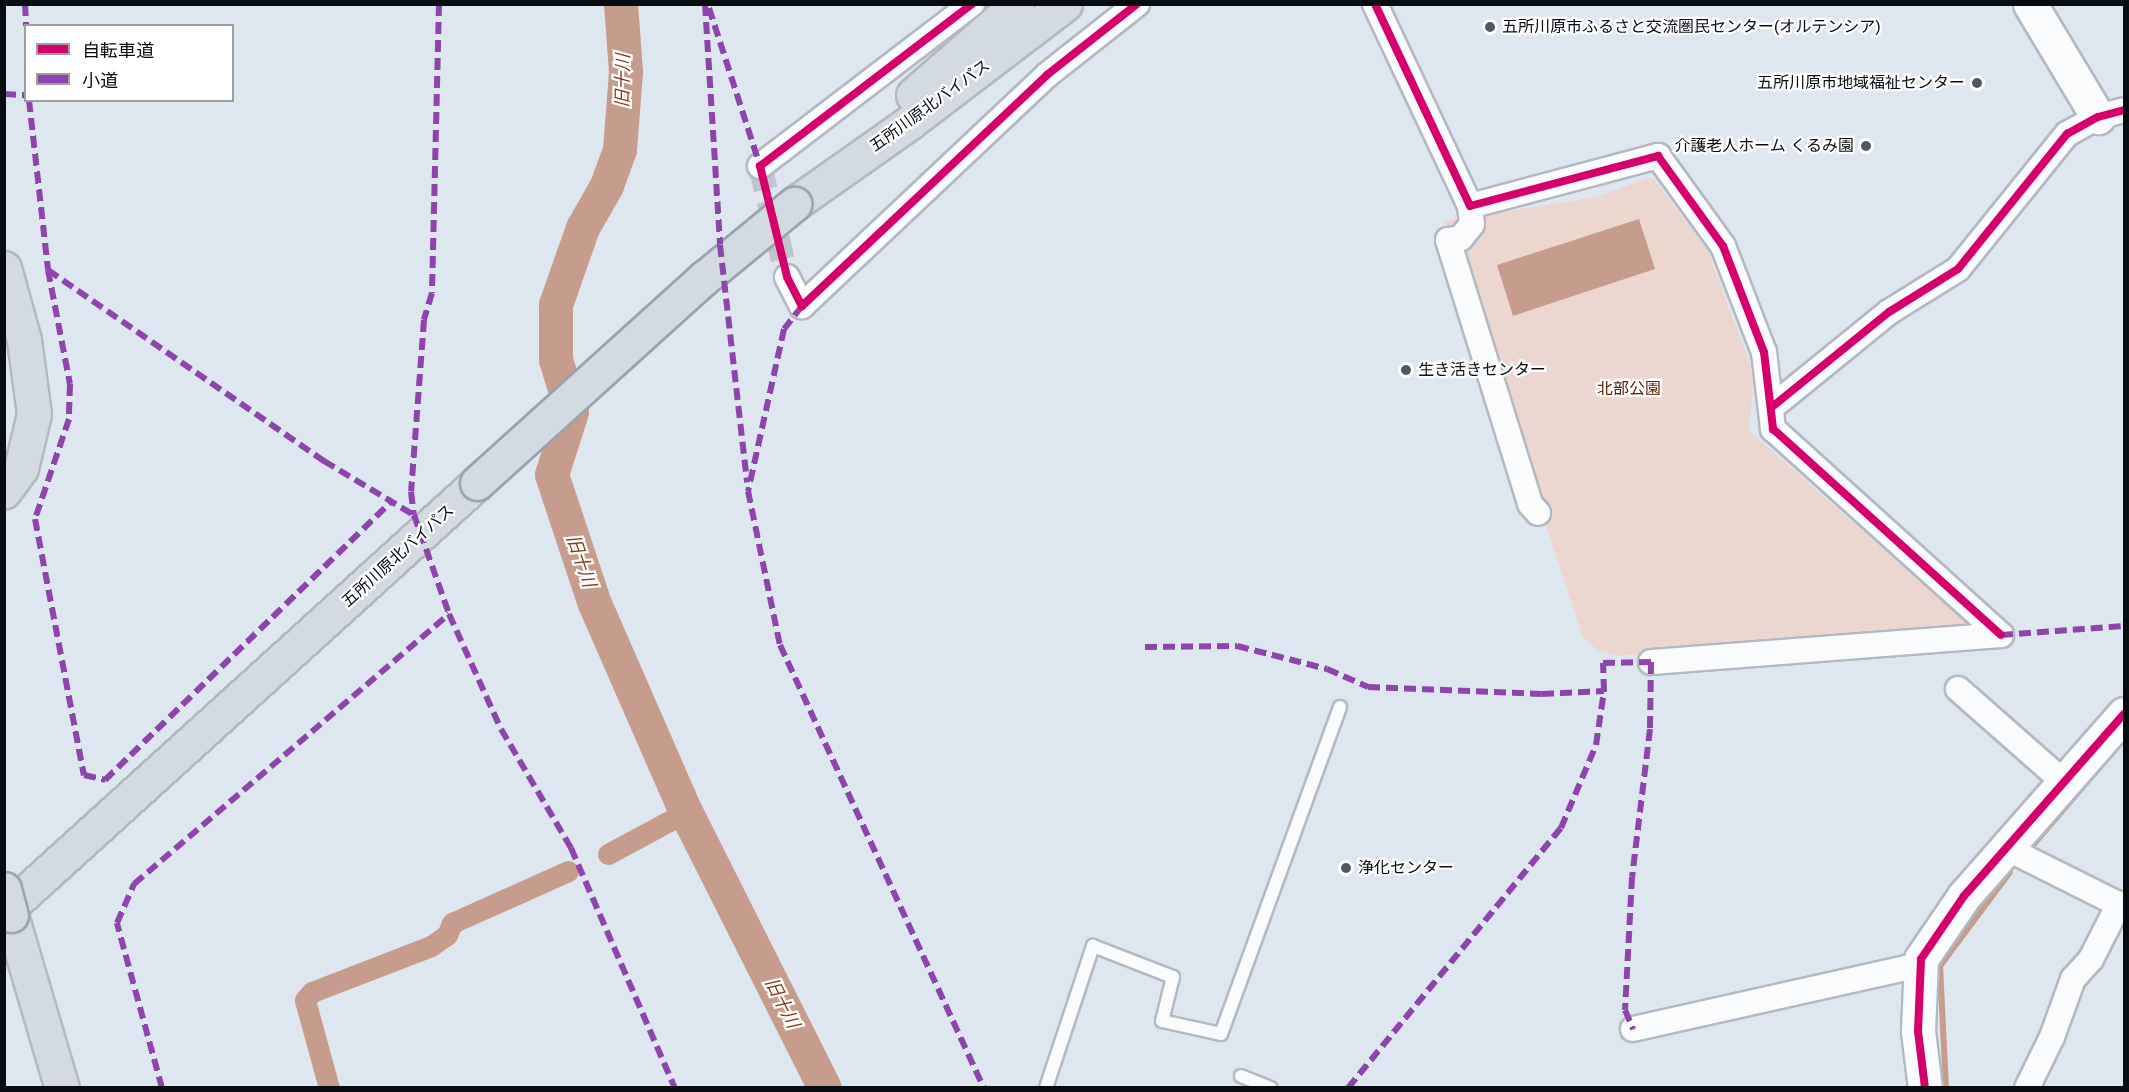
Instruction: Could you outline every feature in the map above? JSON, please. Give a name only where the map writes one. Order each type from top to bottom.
[{"type":"highway","name":"五所川原北バイパス","points":[[7,906],[704,278],[794,204],[1017,4]]},
{"type":"highway","name":"五所川原北バイパス","points":[[794,204],[909,123],[1065,4]]},
{"type":"highway","points":[[4,268],[24,340],[34,414],[21,468],[4,491]]},
{"type":"highway","points":[[7,906],[58,1073]]},
{"type":"street","points":[[760,166],[972,4]]},
{"type":"street","points":[[788,277],[802,306],[1047,75],[1137,4]]},
{"type":"street","points":[[1375,4],[1470,206],[1472,224],[1461,238],[1448,240],[1526,493],[1538,513]]},
{"type":"street","points":[[1772,406],[1889,312],[1958,269],[2067,134],[2111,113],[2030,4]]},
{"type":"street","points":[[1470,206],[1658,156],[1723,246],[1764,352],[1773,429],[2001,635],[1651,663]]},
{"type":"street","points":[[1958,689],[2065,783]]},
{"type":"street","points":[[1925,1088],[1918,1031],[1920,965],[1964,896],[2008,849],[2124,714]]},
{"type":"street","points":[[2008,849],[2122,905],[2091,959],[2073,979],[2052,1036],[2027,1088]]},
{"type":"street","points":[[1633,1029],[1920,965]]},
{"type":"lane","points":[[1046,1088],[1093,946],[1173,977],[1162,1021],[1221,1034],[1340,707]]},
{"type":"lane","points":[[1241,1076],[1271,1088]]},
{"type":"green space","name":"北部公園","points":[[1647,178],[1654,179],[1708,251],[1754,376],[1749,431],[1972,627],[1617,656],[1599,651],[1583,638],[1445,221],[1596,197]]},
{"type":"shaded area","points":[[1639,219],[1655,269],[1513,316],[1497,265]]},
{"type":"waterway","name":"旧十川","points":[[621,4],[626,72],[620,150],[607,186],[583,228],[556,305],[556,360],[572,412],[552,475],[595,604],[686,812],[825,1088]]},
{"type":"waterway","points":[[2033,845],[2122,741]]},
{"type":"waterway","points":[[608,854],[686,812]]},
{"type":"waterway","points":[[329,1088],[305,1000],[312,992],[431,946],[447,935],[452,923],[568,871]]},
{"type":"waterway","points":[[1946,1088],[1940,966],[2010,872]]},
{"type":"tunnel","points":[[760,166],[787,277]]},
{"type":"marked path","points":[[25,4],[26,24]]},
{"type":"marked path","points":[[439,4],[432,293],[424,320],[411,492],[414,515],[449,614],[501,729],[571,848],[675,1088]]},
{"type":"marked path","points":[[705,4],[720,245],[747,482]]},
{"type":"marked path","points":[[709,8],[760,166]]},
{"type":"marked path","points":[[4,94],[24,95]]},
{"type":"marked path","points":[[29,102],[48,270],[70,384],[69,419],[35,519],[84,775],[105,780],[390,503]]},
{"type":"marked path","points":[[48,270],[324,461],[414,515]]},
{"type":"marked path","points":[[802,306],[784,329],[748,491],[780,645],[984,1088]]},
{"type":"marked path","points":[[162,1088],[117,923],[134,884],[449,614]]},
{"type":"marked path","points":[[2001,635],[2124,626]]},
{"type":"marked path","points":[[1145,647],[1237,646],[1327,669],[1368,687],[1542,694],[1604,691],[1603,663],[1651,662],[1650,729],[1632,877],[1625,1010],[1633,1029]]},
{"type":"marked path","points":[[1348,1088],[1561,828],[1596,745],[1604,691]]},
{"type":"cycle path","points":[[972,4],[760,166],[787,277],[802,306],[1047,75],[1137,4]]},
{"type":"cycle path","points":[[1375,4],[1470,206],[1658,156],[1723,246],[1764,352],[1773,429],[2001,635]]},
{"type":"cycle path","points":[[1772,407],[1889,312],[1958,269],[2067,134],[2098,117],[2124,110]]},
{"type":"cycle path","points":[[1925,1088],[1918,1031],[1921,959],[1964,896],[2124,714]]},
{"type":"place","name":"五所川原市ふるさと交流圏民センター(オルテンシア)","points":[[1490,27]]},
{"type":"place","name":"五所川原市地域福祉センター","points":[[1977,83]]},
{"type":"place","name":"介護老人ホーム くるみ園","points":[[1866,146]]},
{"type":"place","name":"生き活きセンター","points":[[1406,370]]},
{"type":"place","name":"浄化センター","points":[[1346,868]]}]
